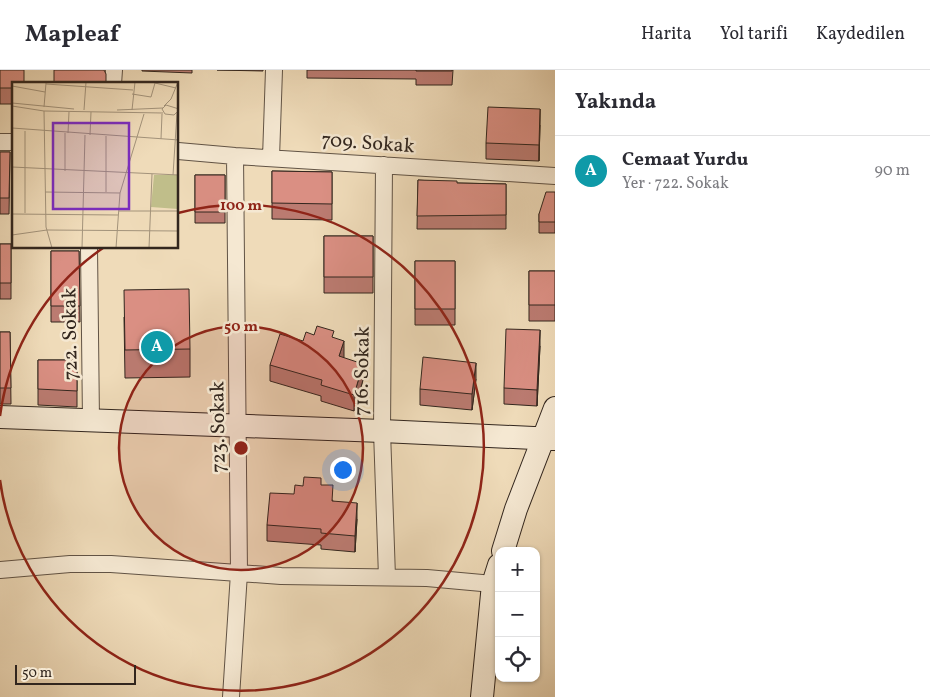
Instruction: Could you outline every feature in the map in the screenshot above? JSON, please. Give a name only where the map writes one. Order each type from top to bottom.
[{"type":"street","points":[[271,158],[274,70]]},
{"type":"street","name":"709. Sokak","points":[[179,151],[555,176]]},
{"type":"street","name":"723. Sokak","points":[[231,697],[239,573],[235,156]]},
{"type":"street","name":"716. Sokak","points":[[384,165],[382,431],[387,577]]},
{"type":"street","name":"722. Sokak","points":[[89,249],[91,420]]},
{"type":"street","points":[[504,547],[516,509],[549,439],[555,408]]},
{"type":"street","points":[[0,417],[549,439]]},
{"type":"street","points":[[0,570],[70,564],[111,564],[282,576],[427,578],[495,575]]},
{"type":"street","points":[[482,697],[495,584]]},
{"type":"building","points":[[0,70],[24,70],[24,82],[12,82],[12,88],[0,88]]},
{"type":"building","points":[[54,70],[104,70],[106,74],[106,82],[54,82]]},
{"type":"building","points":[[452,70],[452,71],[416,71]]},
{"type":"building","points":[[488,107],[540,109],[539,145],[486,143]]},
{"type":"building","points":[[0,152],[10,152],[9,198],[0,198]]},
{"type":"building","points":[[272,171],[332,172],[332,204],[272,203]]},
{"type":"building","points":[[195,175],[225,175],[225,212],[195,212]]},
{"type":"building","points":[[418,180],[506,184],[506,215],[417,216]]},
{"type":"building","points":[[546,192],[555,192],[555,222],[539,222],[539,214]]},
{"type":"building","points":[[324,236],[373,236],[373,277],[324,277]]},
{"type":"building","points":[[0,244],[11,244],[11,283],[0,283]]},
{"type":"building","points":[[51,251],[79,251],[80,306],[51,306]]},
{"type":"building","points":[[415,261],[455,261],[455,309],[415,309]]},
{"type":"building","points":[[529,271],[555,271],[555,305],[529,305]]},
{"type":"building","points":[[189,289],[190,349],[125,350],[124,290]]},
{"type":"building","points":[[317,326],[334,331],[332,337],[344,341],[339,356],[363,364],[354,395],[321,385],[322,380],[270,365],[280,334],[303,341],[306,332],[314,335]]},
{"type":"building","points":[[506,329],[540,330],[537,390],[504,388]]},
{"type":"building","points":[[0,332],[10,332],[11,388],[0,388]]},
{"type":"building","points":[[423,357],[476,363],[472,394],[420,389]]},
{"type":"building","points":[[38,360],[77,360],[77,391],[38,389]]},
{"type":"building","points":[[304,477],[321,478],[321,485],[333,485],[332,501],[357,503],[355,536],[321,533],[321,529],[267,525],[270,493],[294,494],[295,485],[303,486]]},
{"type":"place","name":"Cemaat Yurdu","points":[[157,347]]}]
